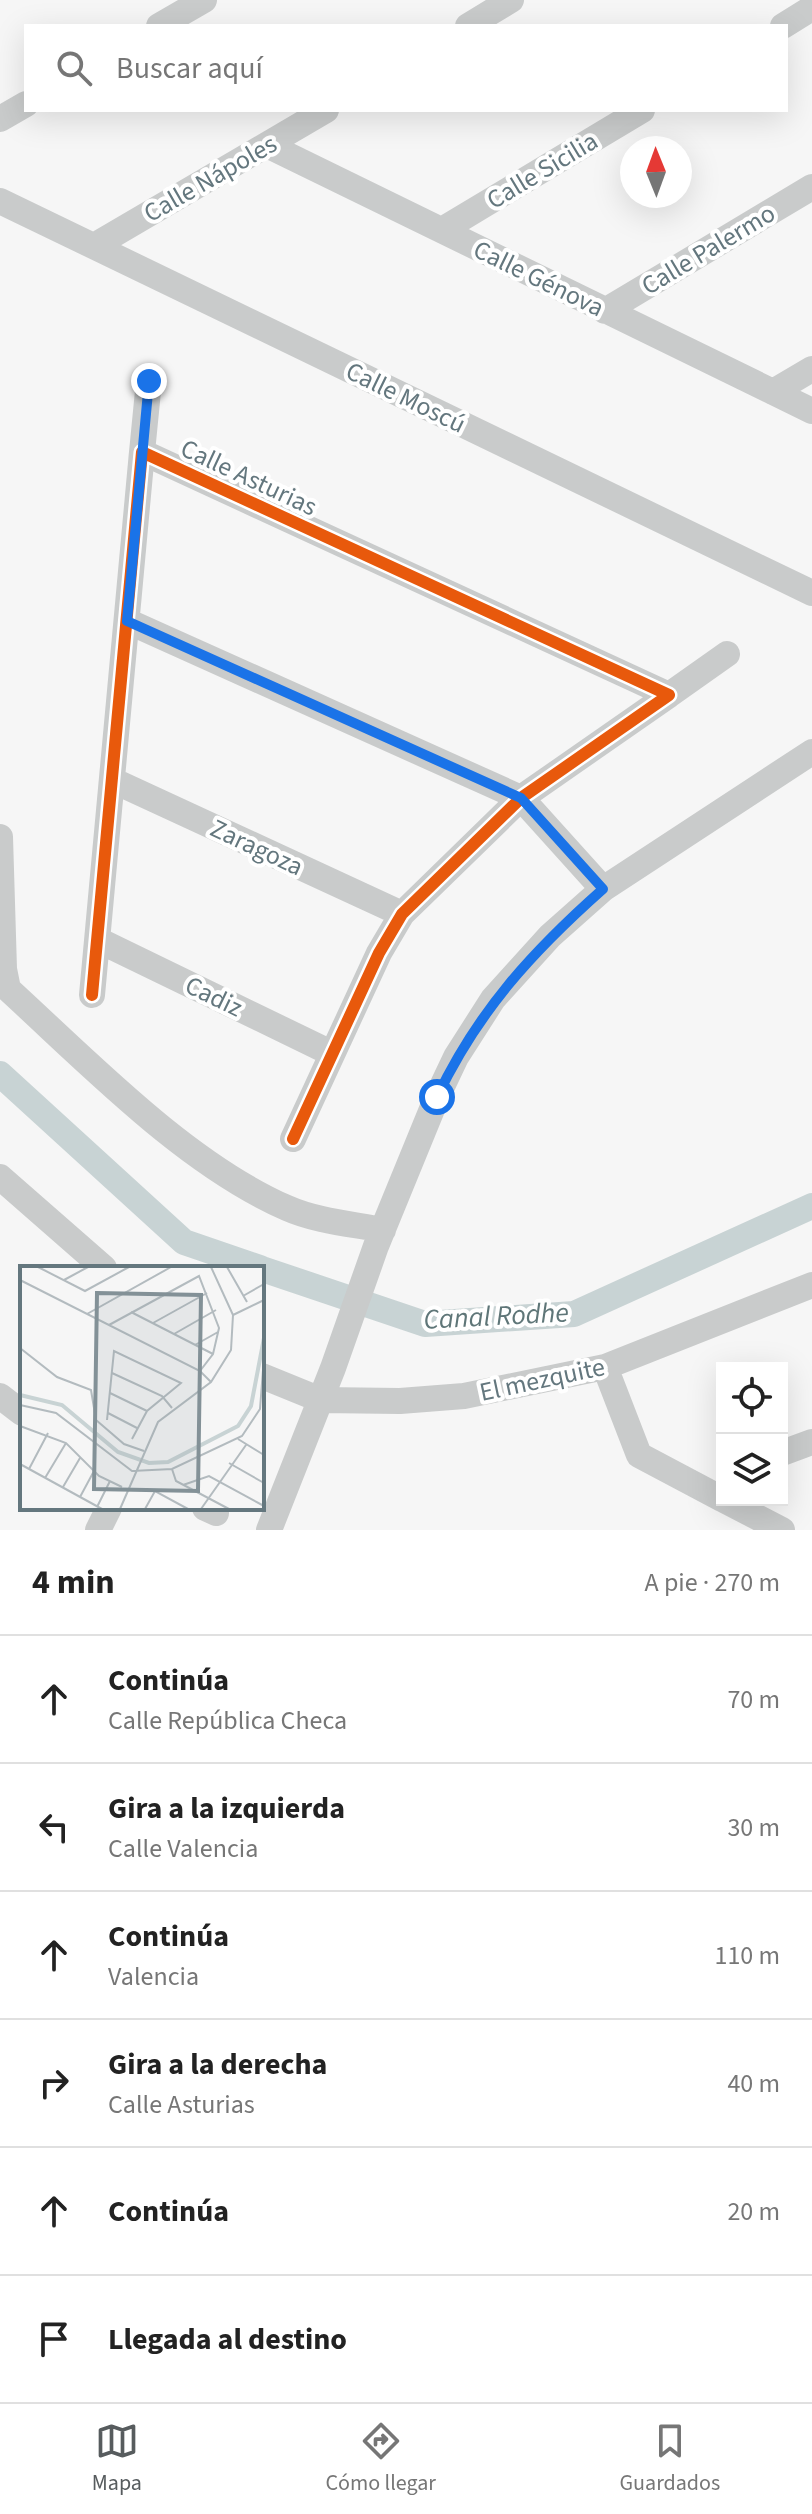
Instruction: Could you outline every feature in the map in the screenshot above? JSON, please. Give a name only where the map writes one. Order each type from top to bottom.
[{"type":"street","points":[[162,24],[204,0]]},
{"type":"street","points":[[471,24],[511,0]]},
{"type":"street","points":[[786,24],[812,8]]},
{"type":"street","points":[[0,119],[24,105]]},
{"type":"street","name":"Calle Nápoles","points":[[94,246],[323,112]]},
{"type":"street","name":"Calle Sicilia","points":[[442,230],[639,112]]},
{"type":"street","name":"Calle Génova","points":[[267,145],[812,411]]},
{"type":"street","name":"Calle Palermo","points":[[605,311],[812,187]]},
{"type":"street","name":"Calle Moscú","points":[[0,201],[812,593]]},
{"type":"street","points":[[773,392],[812,369]]},
{"type":"street","points":[[142,452],[149,381]]},
{"type":"street","name":"Calle Asturias","points":[[92,995],[142,452],[669,695]]},
{"type":"street","points":[[127,621],[521,798],[603,889]]},
{"type":"street","points":[[293,1139],[379,953],[402,914],[521,798],[727,654]]},
{"type":"street","points":[[269,1530],[321,1400],[380,1238],[437,1097],[463,1046],[503,989],[550,936],[603,889],[812,752]]},
{"type":"street","name":"Zaragoza","points":[[112,780],[402,914]]},
{"type":"street","points":[[0,837],[4,969],[8,989],[115,1086],[227,1177],[290,1210],[380,1238]]},
{"type":"street","name":"Cadiz","points":[[98,940],[331,1053]]},
{"type":"street","points":[[0,1177],[102,1266]]},
{"type":"street","name":"El mezquite","points":[[264,1377],[321,1400],[400,1401],[464,1396],[605,1367],[812,1285]]},
{"type":"street","points":[[605,1367],[639,1455],[716,1495]]},
{"type":"street","points":[[0,1396],[20,1411]]},
{"type":"street","points":[[788,1451],[812,1442]]},
{"type":"street","points":[[696,1485],[716,1478]]},
{"type":"street","points":[[736,1506],[782,1530]]},
{"type":"street","points":[[98,1530],[108,1510]]},
{"type":"waterway","name":"Canal Rodhe","points":[[0,1074],[184,1242],[254,1266]]},
{"type":"waterway","name":"Canal Rodhe","points":[[264,1270],[425,1324],[574,1314],[812,1206]]},
{"type":"cycle path","points":[[92,995],[142,452],[669,695],[521,798],[402,914],[379,953],[293,1139]]},
{"type":"route","points":[[149,381],[127,621],[521,798],[603,889],[550,936],[493,999],[456,1057],[437,1097]]}]
